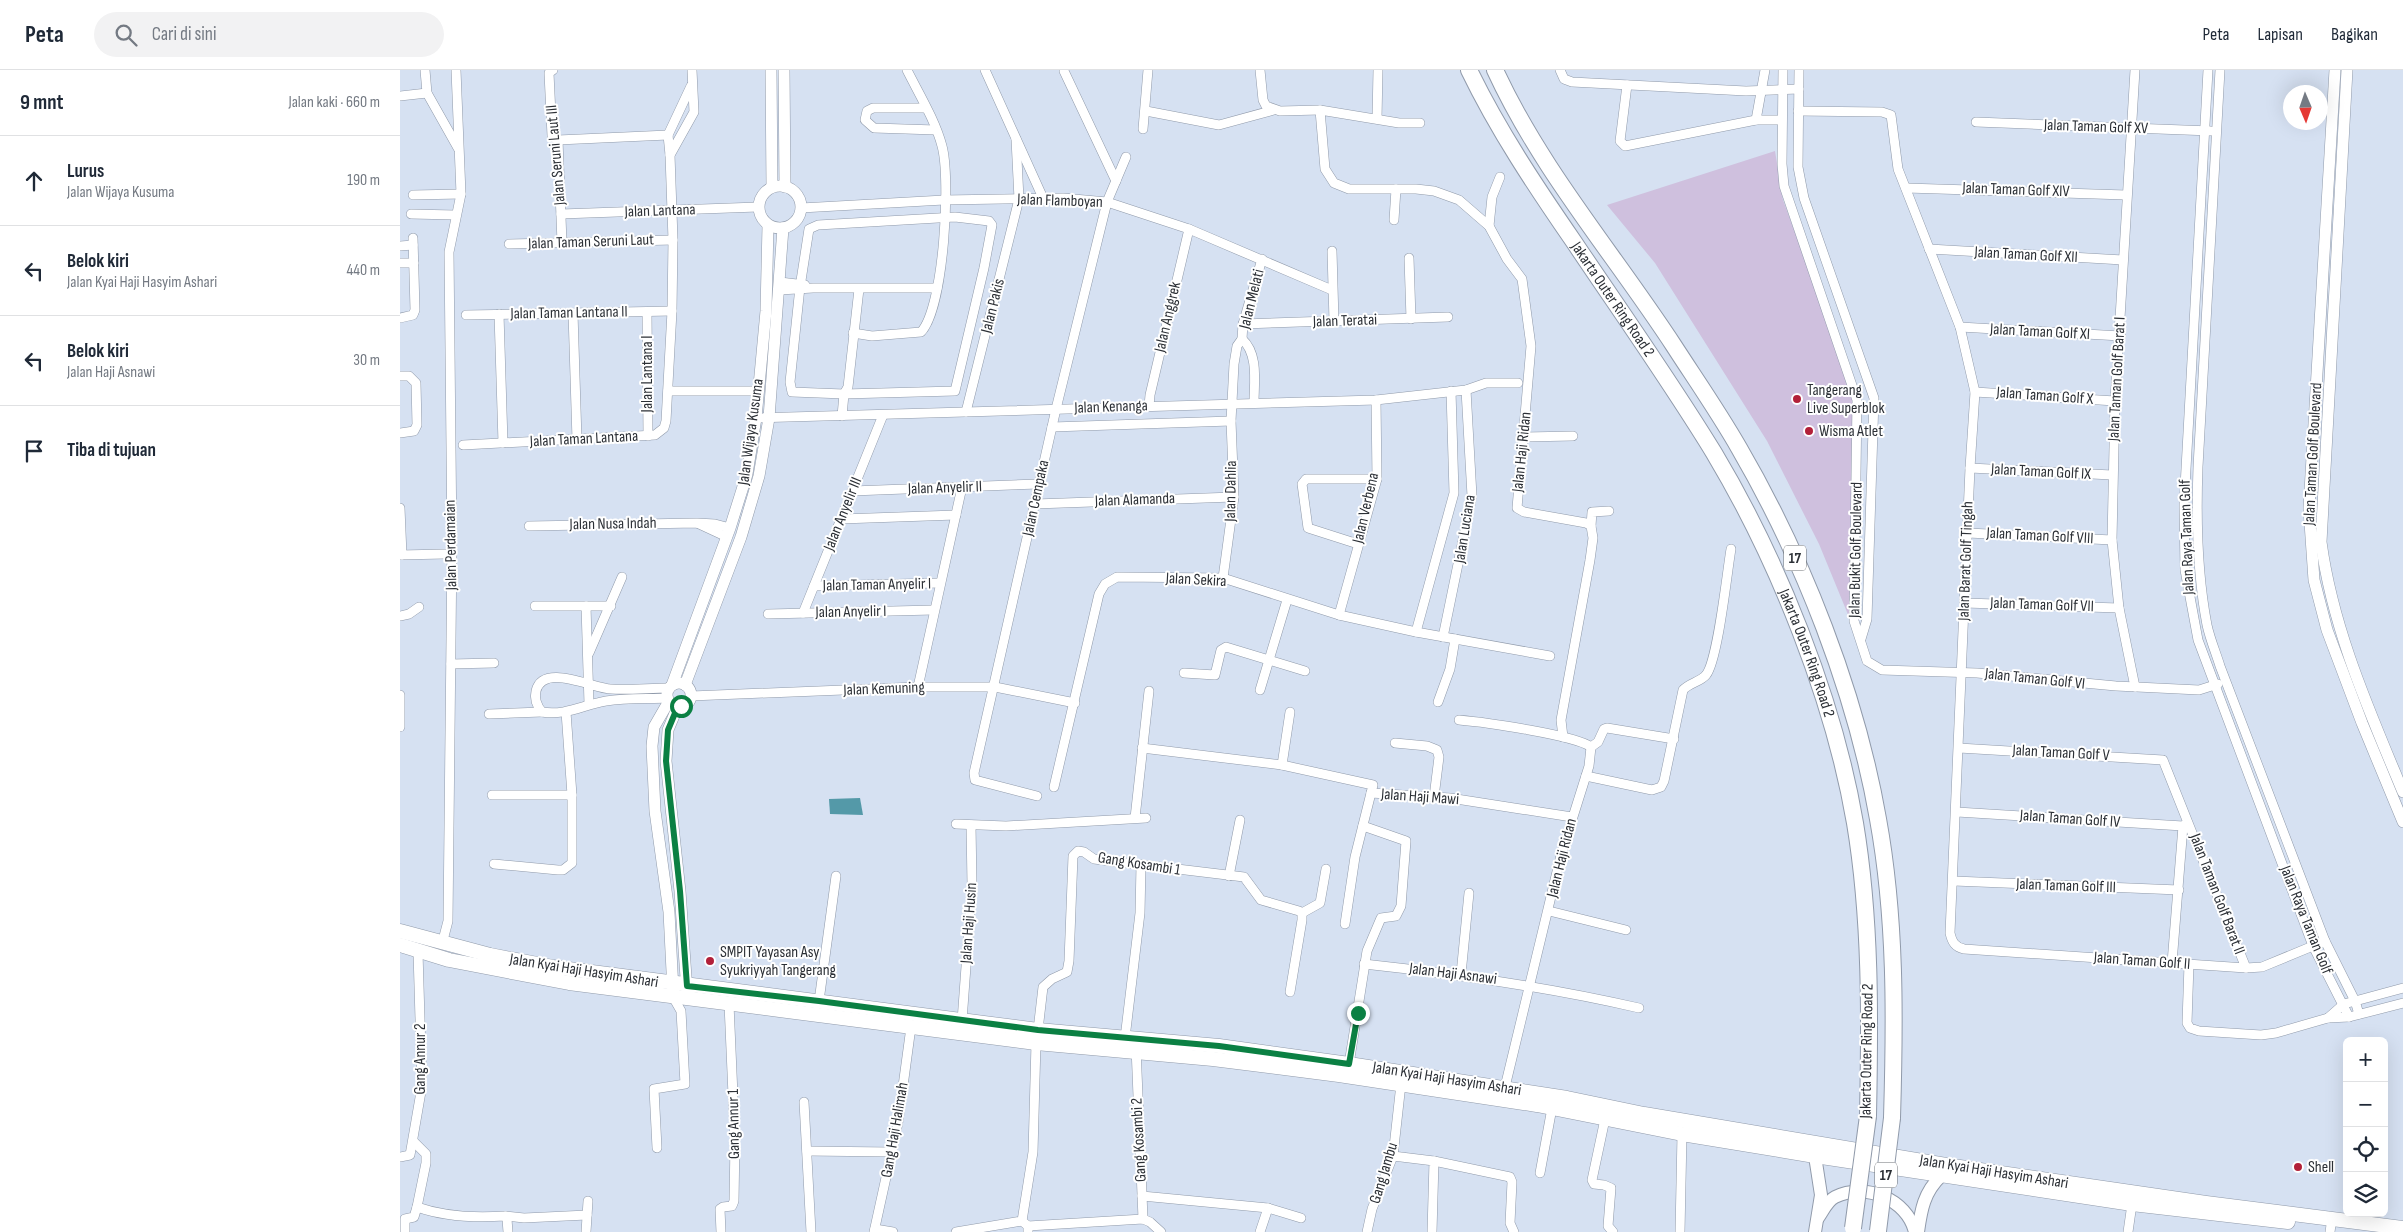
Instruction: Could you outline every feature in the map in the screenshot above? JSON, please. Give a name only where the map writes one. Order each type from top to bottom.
[{"type":"highway","name":"Jakarta Outer Ring Road 2","points":[[1469,70],[1482,98],[1537,187],[1714,454],[1753,524],[1787,598],[1835,737],[1855,822],[1865,912],[1869,1000],[1868,1116],[1853,1230]]},
{"type":"highway","name":"Jakarta Outer Ring Road 2","points":[[1495,70],[1504,89],[1560,183],[1671,341],[1738,446],[1776,515],[1809,590],[1859,730],[1878,819],[1890,911],[1895,1012],[1892,1118],[1878,1232]]},
{"type":"main road","name":"Jalan Kyai Haji Hasyim Ashari","points":[[400,930],[442,944],[673,990],[819,1001],[962,1021],[1037,1037]]},
{"type":"main road","name":"Jalan Kyai Haji Hasyim Ashari","points":[[400,945],[418,952],[489,969],[548,979],[673,990]]},
{"type":"main road","name":"Jalan Kyai Haji Hasyim Ashari","points":[[687,992],[729,1004],[911,1027],[1133,1043],[1219,1046],[1349,1064],[1505,1087],[1654,1116],[1926,1162],[2140,1201]]},
{"type":"main road","name":"Jalan Kyai Haji Hasyim Ashari","points":[[1133,1043],[1213,1059],[1401,1084],[1552,1108],[1682,1134],[1941,1176],[2368,1232]]},
{"type":"main road","points":[[1815,1156],[1820,1182],[1818,1218],[1815,1232]]},
{"type":"main road","points":[[1916,1232],[1926,1195],[1932,1184],[1941,1176]]},
{"type":"main road","points":[[1818,1218],[1835,1196],[1868,1192],[1883,1195],[1896,1202],[1906,1213],[1916,1232]]},
{"type":"main road","name":"Jalan Kyai Haji Hasyim Ashari","points":[[2331,1226],[2403,1228]]},
{"type":"street","points":[[425,70],[427,93],[458,148]]},
{"type":"street","name":"Jalan Perdamaian","points":[[442,944],[448,921],[451,664],[452,544],[449,252],[455,215],[461,194],[456,70]]},
{"type":"street","name":"Jalan Seruni Laut III","points":[[553,70],[550,73],[552,136],[558,140],[562,243]]},
{"type":"street","points":[[670,155],[694,112],[692,70]]},
{"type":"street","points":[[771,70],[772,187]]},
{"type":"street","points":[[784,70],[785,186]]},
{"type":"street","points":[[853,333],[872,336],[921,332],[928,321],[937,288],[946,220],[943,149],[936,130],[907,70]]},
{"type":"street","points":[[985,70],[1043,198]]},
{"type":"street","points":[[1147,127],[1148,70]]},
{"type":"street","points":[[1260,70],[1263,100],[1266,106],[1274,110]]},
{"type":"street","points":[[1377,119],[1378,70]]},
{"type":"street","points":[[1560,70],[1564,79],[1572,82],[1762,91],[1799,89]]},
{"type":"street","points":[[1756,120],[1765,70]]},
{"type":"street","name":"Jalan Bukit Golf Boulevard","points":[[1783,70],[1782,164],[1784,186],[1857,400],[1854,621],[1861,639]]},
{"type":"street","name":"Jalan Bukit Golf Boulevard","points":[[1799,70],[1798,168],[1804,198],[1874,398],[1867,619],[1861,639]]},
{"type":"street","name":"Jalan Taman Golf Barat I","points":[[2134,687],[2119,608],[2112,540],[2112,475],[2115,401],[2121,336],[2126,195],[2135,70]]},
{"type":"street","name":"Jalan Raya Taman Golf","points":[[2208,70],[2184,506],[2185,570],[2198,640],[2214,686],[2313,946],[2349,1017]]},
{"type":"street","name":"Jalan Raya Taman Golf","points":[[2220,70],[2197,505],[2200,574],[2208,627],[2226,681],[2325,941],[2355,1000],[2359,1014]]},
{"type":"street","name":"Jalan Taman Golf Boulevard","points":[[2335,70],[2309,498],[2310,541],[2314,580],[2327,630],[2362,723],[2403,822]]},
{"type":"street","name":"Jalan Taman Golf Boulevard","points":[[2347,70],[2321,542],[2326,580],[2338,626],[2372,718],[2403,792]]},
{"type":"street","points":[[1064,71],[1116,181]]},
{"type":"street","points":[[558,140],[668,135],[693,83]]},
{"type":"street","points":[[1626,85],[1620,141],[1625,146],[1756,120],[1782,120]]},
{"type":"street","points":[[400,96],[427,93]]},
{"type":"street","points":[[925,108],[873,108],[866,111],[865,120],[874,128],[936,130]]},
{"type":"street","points":[[1146,111],[1219,125],[1274,110],[1296,112],[1320,110],[1399,123],[1420,123]]},
{"type":"street","name":"Jalan Haji Ridan","points":[[1320,110],[1323,156],[1328,177],[1334,183],[1349,189],[1434,191],[1459,200],[1489,226],[1507,259],[1522,279],[1525,294],[1530,346],[1525,437],[1518,490],[1519,511],[1591,526]]},
{"type":"street","name":"Jalan Barat Golf Tingah","points":[[1798,111],[1889,114],[1893,124],[1898,169],[1960,327],[1975,392],[1970,468],[1954,881],[1950,933],[1955,945]]},
{"type":"street","name":"Jalan Taman Golf XV","points":[[1976,122],[2216,132]]},
{"type":"street","name":"Jalan Taman Lantana","points":[[463,445],[655,436],[664,428],[672,311],[673,240],[668,135]]},
{"type":"street","name":"Jalan Pakis","points":[[966,412],[1019,199],[1016,139]]},
{"type":"street","name":"Jalan Cempaka","points":[[1037,796],[974,778],[1056,409],[1106,202],[1126,157]]},
{"type":"street","points":[[1489,226],[1492,197],[1500,177]]},
{"type":"street","points":[[785,186],[798,196],[801,208],[795,223],[783,228],[768,226],[762,220],[758,207],[762,195],[772,187],[785,186]]},
{"type":"street","name":"Jalan Taman Golf XIV","points":[[1906,188],[2126,195]]},
{"type":"street","points":[[1394,220],[1396,190]]},
{"type":"street","points":[[413,195],[461,194]]},
{"type":"street","name":"Jalan Flamboyan","points":[[801,208],[944,200],[1043,198],[1106,202],[1189,228],[1262,258],[1332,290]]},
{"type":"street","name":"Jalan Lantana","points":[[561,214],[758,207]]},
{"type":"street","points":[[411,214],[455,215]]},
{"type":"street","points":[[955,218],[971,219],[990,223],[992,232],[955,392],[792,392],[790,388],[806,234],[814,226],[946,220],[955,218]]},
{"type":"street","name":"Jalan Wijaya Kusuma","points":[[673,990],[667,894],[655,811],[652,746],[654,727],[671,696],[729,533],[747,474],[756,418],[766,311],[768,226]]},
{"type":"street","name":"Jalan Wijaya Kusuma","points":[[686,684],[748,515],[759,476],[769,418],[783,228]]},
{"type":"street","name":"Jalan Anggrek","points":[[1149,406],[1189,228]]},
{"type":"street","name":"Jalan Taman Seruni Laut","points":[[509,244],[673,240]]},
{"type":"street","points":[[400,246],[413,242],[415,310],[414,315],[400,318]]},
{"type":"street","name":"Jalan Taman Golf XII","points":[[1930,249],[2123,260]]},
{"type":"street","points":[[1332,251],[1334,321]]},
{"type":"street","name":"Jalan Melati","points":[[1231,404],[1237,346],[1242,339],[1242,324],[1262,258]]},
{"type":"street","points":[[1409,258],[1411,318]]},
{"type":"street","points":[[400,263],[414,263]]},
{"type":"street","points":[[984,268],[1001,272]]},
{"type":"street","points":[[780,286],[859,289],[937,288]]},
{"type":"street","points":[[846,416],[859,289]]},
{"type":"street","name":"Jalan Taman Lantana II","points":[[466,315],[672,311]]},
{"type":"street","name":"Jalan Lantana I","points":[[647,312],[648,436]]},
{"type":"street","points":[[573,313],[577,440]]},
{"type":"street","points":[[499,314],[503,443]]},
{"type":"street","name":"Jalan Teratai","points":[[1242,324],[1448,317]]},
{"type":"street","name":"Jalan Taman Golf XI","points":[[1960,327],[2121,336]]},
{"type":"street","name":"Jalan Melati","points":[[1242,339],[1249,345],[1252,355],[1254,403]]},
{"type":"street","points":[[400,376],[409,376],[416,383],[417,425],[414,431],[400,433]]},
{"type":"street","name":"Jalan Kenanga","points":[[756,418],[1376,400],[1466,390],[1486,383],[1518,382]]},
{"type":"street","name":"Jalan Luciana","points":[[1443,637],[1454,591],[1472,496],[1466,390]]},
{"type":"street","points":[[668,391],[759,391]]},
{"type":"street","name":"Jalan Luciana","points":[[1416,632],[1454,493],[1451,391]]},
{"type":"street","name":"Jalan Taman Golf X","points":[[1975,392],[2115,401]]},
{"type":"street","name":"Jalan Verbena","points":[[1338,615],[1377,479],[1376,400]]},
{"type":"street","name":"Jalan Dahlia","points":[[1223,578],[1234,497],[1231,404]]},
{"type":"street","name":"Jalan Anyelir III","points":[[803,613],[883,415]]},
{"type":"street","points":[[1052,427],[1231,421]]},
{"type":"street","points":[[1525,437],[1573,436]]},
{"type":"street","name":"Jalan Taman Golf IX","points":[[1970,468],[2112,475]]},
{"type":"street","points":[[1358,544],[1308,528],[1302,484],[1306,479],[1377,479]]},
{"type":"street","name":"Jalan Anyelir II","points":[[852,492],[1039,484]]},
{"type":"street","points":[[918,687],[962,487]]},
{"type":"street","points":[[1454,493],[1472,496]]},
{"type":"street","name":"Jalan Alamanda","points":[[1035,504],[1234,497]]},
{"type":"street","points":[[400,508],[401,555],[446,554]]},
{"type":"street","points":[[1563,737],[1561,720],[1593,538],[1591,526],[1592,512],[1609,511]]},
{"type":"street","name":"Jalan Anyelir II","points":[[841,519],[956,515]]},
{"type":"street","name":"Jalan Nusa Indah","points":[[529,526],[697,523],[729,533]]},
{"type":"street","name":"Jalan Taman Golf VIII","points":[[1968,532],[2112,540]]},
{"type":"street","points":[[1586,776],[1646,789],[1657,789],[1664,782],[1683,690],[1705,676],[1708,670],[1716,642],[1731,549]]},
{"type":"street","points":[[588,655],[611,606],[622,577]]},
{"type":"street","name":"Jalan Sekira","points":[[1054,787],[1075,704],[1099,594],[1105,584],[1117,577],[1223,578],[1338,615],[1416,632],[1550,656]]},
{"type":"street","name":"Jalan Taman Anyelir I","points":[[814,586],[940,583]]},
{"type":"street","points":[[1260,690],[1287,600]]},
{"type":"street","name":"Jalan Taman Golf VII","points":[[1965,603],[2119,608]]},
{"type":"street","points":[[400,616],[409,614],[419,606]]},
{"type":"street","points":[[535,606],[611,606]]},
{"type":"street","points":[[586,606],[589,704]]},
{"type":"street","name":"Jalan Anyelir I","points":[[768,614],[934,610]]},
{"type":"street","points":[[1438,702],[1450,669],[1455,639]]},
{"type":"street","name":"Jalan Taman Golf VI","points":[[1861,639],[1867,661],[1876,668],[2199,690],[2226,681]]},
{"type":"street","points":[[1184,673],[1216,674],[1221,650],[1224,647],[1270,659],[1305,671]]},
{"type":"street","points":[[451,664],[494,663]]},
{"type":"street","points":[[542,712],[537,706],[536,692],[539,684],[544,680],[568,678],[608,689],[671,696],[687,704],[691,696],[690,689],[686,684],[678,683],[671,696]]},
{"type":"street","name":"Jalan Kemuning","points":[[691,696],[918,687],[995,686],[1075,704]]},
{"type":"street","points":[[1135,818],[1149,691]]},
{"type":"street","points":[[400,695],[400,727]]},
{"type":"street","points":[[489,714],[566,712],[608,700],[671,696]]},
{"type":"street","name":"Jalan Wijaya Kusuma","points":[[671,696],[666,761],[680,891],[687,992]]},
{"type":"street","points":[[494,864],[558,870],[569,866],[573,858],[572,795],[566,712]]},
{"type":"street","points":[[1282,765],[1290,712]]},
{"type":"street","points":[[1459,720],[1478,721],[1563,737],[1591,747],[1598,742],[1604,729],[1607,728],[1674,740]]},
{"type":"street","points":[[1395,743],[1427,746],[1437,750],[1439,757],[1434,797]]},
{"type":"street","name":"Jalan Haji Ridan","points":[[1505,1087],[1572,817],[1591,757],[1591,747]]},
{"type":"street","points":[[1142,748],[1282,765],[1372,784],[1371,793]]},
{"type":"street","name":"Jalan Taman Golf V","points":[[1959,748],[2163,760]]},
{"type":"street","name":"Jalan Taman Golf Barat II","points":[[2163,760],[2186,823],[2246,968]]},
{"type":"street","name":"Jalan Haji Mawi","points":[[1346,924],[1355,857],[1371,793],[1434,797],[1572,817]]},
{"type":"street","points":[[492,795],[572,795]]},
{"type":"street","name":"Jalan Taman Golf IV","points":[[1957,812],[2186,823]]},
{"type":"street","points":[[956,824],[1006,826],[1146,818]]},
{"type":"street","points":[[1229,876],[1240,820]]},
{"type":"street","name":"Jalan Taman Golf Barat II","points":[[2172,963],[2186,823]]},
{"type":"street","name":"Jalan Haji Husin","points":[[962,1021],[972,885],[971,825]]},
{"type":"street","points":[[1349,1064],[1368,946],[1377,929],[1379,920],[1396,916],[1400,911],[1406,841],[1363,826]]},
{"type":"street","name":"Gang Kosambi 1","points":[[1026,1226],[1033,1152],[1037,1037],[1042,987],[1052,979],[1067,972],[1073,856],[1078,851],[1084,852],[1094,859],[1247,879],[1261,900],[1266,903],[1296,909],[1302,913]]},
{"type":"street","name":"Gang Kosambi 2","points":[[1141,865],[1133,1043],[1143,1219]]},
{"type":"street","points":[[1290,992],[1302,913],[1320,903],[1326,869]]},
{"type":"street","points":[[819,1001],[836,876]]},
{"type":"street","name":"Jalan Taman Golf III","points":[[1954,881],[2179,890]]},
{"type":"street","points":[[667,894],[680,891]]},
{"type":"street","points":[[1461,974],[1469,893]]},
{"type":"street","points":[[1549,911],[1626,930]]},
{"type":"street","name":"Jalan Taman Golf II","points":[[1955,945],[1964,949],[2246,968],[2262,967],[2325,941]]},
{"type":"street","name":"Gang Annur 2","points":[[414,1142],[422,1086],[418,952]]},
{"type":"street","name":"Jalan Haji Asnawi","points":[[1364,964],[1461,974],[1530,985],[1639,1008]]},
{"type":"street","points":[[2189,964],[2187,1023],[2190,1028],[2199,1032],[2268,1034],[2328,1018],[2349,1017],[2403,1003]]},
{"type":"street","points":[[2328,1018],[2344,1004],[2403,988]]},
{"type":"street","points":[[657,1148],[654,1089],[685,1084],[681,1012],[673,990]]},
{"type":"street","points":[[681,1012],[687,992]]},
{"type":"street","name":"Gang Annur 1","points":[[721,1232],[720,1209],[732,1206],[734,1201],[735,1141],[729,1004]]},
{"type":"street","name":"Gang Haji Halimah","points":[[874,1230],[898,1123],[911,1027]]},
{"type":"street","name":"Gang Jambu","points":[[1367,1232],[1372,1210],[1392,1156],[1401,1084]]},
{"type":"street","points":[[804,1102],[811,1232]]},
{"type":"street","points":[[1540,1174],[1552,1108]]},
{"type":"street","points":[[1606,1119],[1592,1180],[1594,1184],[1611,1188],[1608,1226],[1613,1232]]},
{"type":"street","points":[[1680,1232],[1682,1134]]},
{"type":"street","points":[[400,1158],[410,1155],[414,1142],[426,1154],[426,1163],[417,1207],[414,1217],[405,1218],[405,1232]]},
{"type":"street","points":[[806,1151],[890,1152]]},
{"type":"street","points":[[1392,1156],[1434,1161],[1510,1177],[1512,1182],[1510,1223],[1514,1232]]},
{"type":"street","points":[[1432,1232],[1434,1161]]},
{"type":"street","points":[[1142,1196],[1268,1208],[1301,1218]]},
{"type":"street","points":[[586,1232],[588,1201]]},
{"type":"street","points":[[2128,1232],[2140,1201]]},
{"type":"street","points":[[417,1207],[432,1213],[473,1218],[587,1215]]},
{"type":"street","points":[[1260,1232],[1268,1208]]},
{"type":"street","points":[[506,1216],[508,1232]]},
{"type":"street","points":[[956,1232],[1143,1219],[1150,1222],[1161,1232]]},
{"type":"street","points":[[874,1230],[893,1232]]},
{"type":"shaded area","name":"Tangerang Live Superblok","points":[[1775,151],[1783,200],[1850,380],[1857,418],[1849,617],[1819,544],[1767,441],[1655,263],[1607,205]]},
{"type":"water","points":[[860,798],[863,815],[830,814],[829,799]]},
{"type":"place","name":"Tangerang Live Superblok","points":[[1797,399]]},
{"type":"place","name":"Wisma Atlet","points":[[1809,431]]},
{"type":"place","name":"SMPIT Yayasan Asy Syukriyyah Tangerang","points":[[710,961]]},
{"type":"place","name":"Shell","points":[[2298,1167]]},
{"type":"route","points":[[681,706],[678,706],[668,730],[666,761],[680,891],[687,986],[819,1001],[1038,1030],[1219,1046],[1349,1064],[1358,1013]]}]
